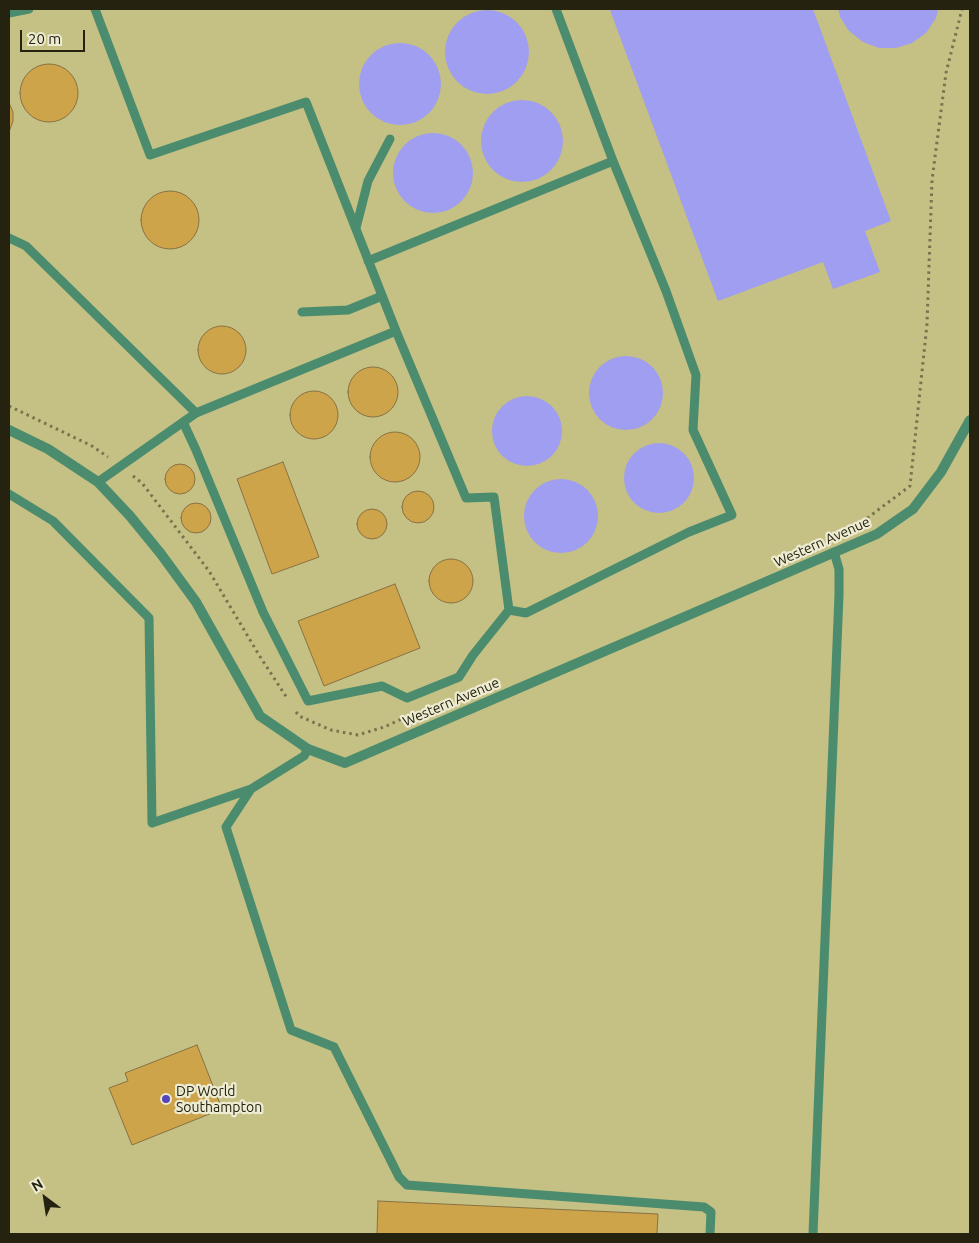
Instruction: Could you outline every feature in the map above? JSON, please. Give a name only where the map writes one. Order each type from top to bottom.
[{"type":"street","name":"Western Avenue","points":[[9,430],[48,449],[98,482],[143,531],[196,602],[260,716],[308,749],[345,763],[877,534],[913,509],[942,472],[970,420]]},
{"type":"lane","points":[[9,12],[29,9]]},
{"type":"lane","points":[[96,9],[150,155],[306,102],[396,331],[466,498],[494,497],[509,610],[473,655],[459,677],[406,698],[382,686],[308,701],[263,612],[183,422]]},
{"type":"lane","points":[[509,610],[526,613],[689,532],[732,516],[693,430],[696,375],[666,291],[613,161],[556,9]]},
{"type":"lane","points":[[356,228],[368,180],[390,139]]},
{"type":"lane","points":[[368,261],[613,161]]},
{"type":"lane","points":[[9,238],[26,246],[196,413]]},
{"type":"lane","points":[[302,312],[348,310],[382,296]]},
{"type":"lane","points":[[98,482],[196,413],[396,331]]},
{"type":"lane","points":[[9,494],[53,522],[149,618],[152,823],[251,789],[304,756],[308,749]]},
{"type":"lane","points":[[814,1234],[839,595],[839,569],[834,552]]},
{"type":"lane","points":[[251,789],[226,828],[291,1030],[334,1047],[399,1177],[407,1185],[704,1207],[710,1212],[710,1234]]},
{"type":"path","points":[[859,524],[910,486],[927,324],[932,180],[946,73],[962,9]]},
{"type":"path","points":[[9,406],[92,446],[122,466],[142,484],[209,572],[259,656],[289,701]]},
{"type":"path","points":[[294,708],[299,716],[331,730],[358,735],[420,712]]},
{"type":"shaded area","points":[[9,9],[970,9],[970,1234],[9,1234]]},
{"type":"shaded area","points":[[813,9],[891,221],[865,231],[880,272],[833,289],[823,262],[718,301],[610,10]]},
{"type":"shaded area","points":[[838,9],[938,9],[936,18],[926,33],[912,43],[896,48],[879,48],[863,42],[849,31],[840,17]]},
{"type":"shaded area","points":[[487,10],[503,13],[517,22],[526,36],[529,52],[526,68],[517,82],[503,91],[487,94],[471,91],[457,82],[448,68],[445,52],[448,36],[457,22],[471,13]]},
{"type":"shaded area","points":[[400,43],[416,46],[429,55],[438,68],[441,84],[438,100],[429,113],[416,122],[400,125],[384,122],[371,113],[362,100],[359,84],[362,68],[371,55],[384,46]]},
{"type":"shaded area","points":[[522,100],[538,103],[551,112],[560,125],[563,141],[560,157],[551,170],[538,179],[522,182],[506,179],[493,170],[484,157],[481,141],[484,125],[493,112],[506,103]]},
{"type":"shaded area","points":[[433,133],[448,136],[461,145],[470,158],[473,173],[470,188],[461,201],[448,210],[433,213],[418,210],[405,201],[396,188],[393,173],[396,158],[405,145],[418,136]]},
{"type":"shaded area","points":[[626,356],[640,359],[652,367],[660,379],[663,393],[660,407],[652,419],[640,427],[626,430],[612,427],[600,419],[592,407],[589,393],[592,379],[600,367],[612,359]]},
{"type":"shaded area","points":[[527,396],[540,399],[552,406],[559,418],[562,431],[559,444],[552,456],[540,463],[527,466],[514,463],[502,456],[495,444],[492,431],[495,418],[502,406],[514,399]]},
{"type":"shaded area","points":[[666,443],[679,449],[688,458],[692,464],[694,478],[692,492],[684,503],[673,511],[652,513],[645,511],[634,503],[626,492],[624,471],[626,464],[634,453],[645,445]]},
{"type":"shaded area","points":[[554,479],[568,479],[582,485],[592,495],[598,509],[598,523],[592,537],[582,547],[568,553],[554,553],[540,547],[530,537],[524,523],[524,509],[530,495],[540,485]]},
{"type":"building","points":[[49,64],[60,66],[73,77],[78,93],[76,104],[65,117],[49,122],[38,120],[25,109],[20,93],[22,82],[33,69]]},
{"type":"building","points":[[9,103],[13,112],[13,121],[9,132]]},
{"type":"building","points":[[170,191],[181,193],[194,204],[199,220],[197,231],[186,244],[170,249],[159,247],[146,236],[141,220],[143,209],[154,196]]},
{"type":"building","points":[[217,326],[227,326],[236,330],[242,336],[245,341],[245,359],[236,370],[227,374],[217,374],[208,370],[202,364],[198,355],[198,345],[202,336],[208,330]]},
{"type":"building","points":[[368,367],[378,367],[391,374],[398,387],[398,397],[391,410],[378,417],[368,417],[359,413],[352,406],[348,397],[348,387],[352,378],[359,371]]},
{"type":"building","points":[[309,391],[319,391],[328,395],[334,401],[337,406],[337,424],[328,435],[319,439],[309,439],[300,435],[294,429],[290,420],[290,410],[294,401],[300,395]]},
{"type":"building","points":[[390,432],[400,432],[413,439],[420,452],[420,462],[413,475],[400,482],[390,482],[381,478],[374,471],[370,462],[370,452],[374,443],[381,436]]},
{"type":"building","points":[[283,462],[319,557],[272,574],[237,479]]},
{"type":"building","points":[[180,464],[191,468],[195,479],[191,490],[180,494],[169,490],[165,479],[169,468]]},
{"type":"building","points":[[418,491],[429,496],[434,507],[429,518],[418,523],[407,518],[402,507],[407,496]]},
{"type":"building","points":[[196,503],[207,507],[211,518],[207,529],[196,533],[185,529],[181,518],[185,507]]},
{"type":"building","points":[[372,509],[383,513],[387,524],[383,535],[372,539],[361,535],[357,524],[361,513]]},
{"type":"building","points":[[451,559],[463,563],[469,569],[473,581],[469,593],[463,599],[451,603],[439,599],[433,593],[429,581],[433,569],[439,563]]},
{"type":"building","points":[[395,584],[420,648],[324,686],[298,621]]},
{"type":"building","name":"DP World Southampton","points":[[197,1045],[222,1109],[132,1145],[109,1088],[128,1081],[125,1073]]},
{"type":"building","points":[[378,1201],[658,1214],[657,1234],[377,1234]]},
{"type":"place","name":"DP World Southampton","points":[[166,1099]]}]
